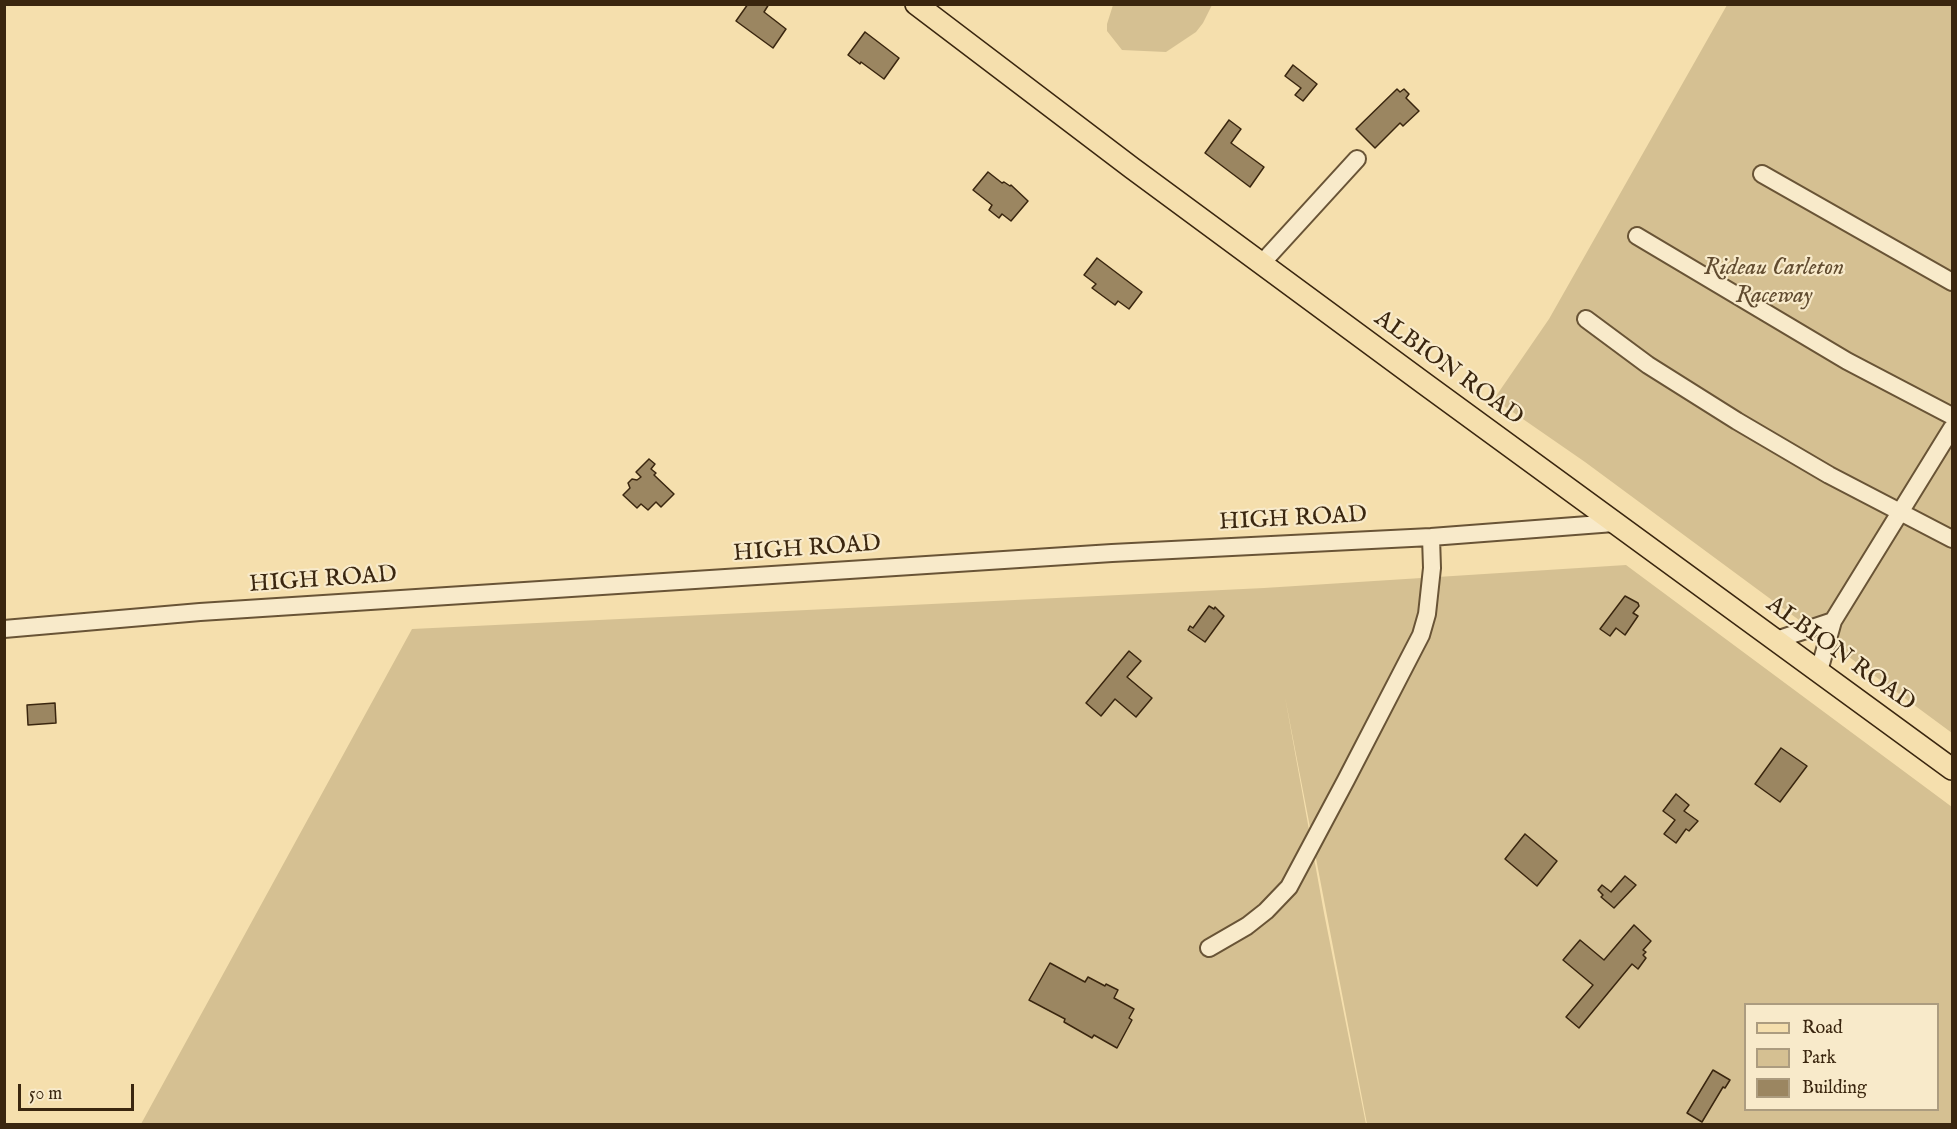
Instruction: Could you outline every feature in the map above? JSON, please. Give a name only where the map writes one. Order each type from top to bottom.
[{"type":"main road","name":"ALBION ROAD","points":[[916,4],[1132,168],[1953,769]]},
{"type":"street","points":[[1262,262],[1357,159]]},
{"type":"street","points":[[1762,174],[1953,282]]},
{"type":"street","points":[[1637,236],[1847,361],[1953,416]]},
{"type":"street","points":[[1586,318],[1648,365],[1737,421],[1829,476],[1953,539]]},
{"type":"street","points":[[1819,671],[1833,621],[1953,428]]},
{"type":"street","name":"HIGH ROAD","points":[[4,629],[200,612],[1088,555],[1431,537],[1614,523]]},
{"type":"street","points":[[1209,948],[1231,936],[1266,911],[1289,886],[1341,790],[1420,635],[1427,614],[1432,568],[1431,537]]},
{"type":"street","points":[[1776,640],[1833,621]]},
{"type":"green space","points":[[1113,4],[1212,5],[1196,32],[1166,52],[1122,50],[1107,31]]},
{"type":"green space","name":"Rideau Carleton Raceway","points":[[1727,5],[1952,5],[1952,733],[1585,462],[1494,399],[1549,319]]},
{"type":"green space","points":[[1626,565],[1952,807],[1952,1124],[1367,1124],[1285,697],[1324,913],[1366,1124],[141,1124],[412,629],[1264,588]]},
{"type":"building","points":[[748,4],[769,4],[764,12],[786,29],[773,48],[736,21]]},
{"type":"building","points":[[865,32],[899,58],[884,79],[848,55]]},
{"type":"building","points":[[1293,65],[1317,84],[1303,101],[1295,95],[1301,88],[1285,76]]},
{"type":"building","points":[[1397,89],[1400,92],[1404,89],[1409,94],[1406,98],[1419,111],[1403,126],[1400,123],[1375,148],[1356,129]]},
{"type":"building","points":[[1229,120],[1241,129],[1231,143],[1264,167],[1250,187],[1205,153]]},
{"type":"building","points":[[988,172],[1002,183],[1011,185],[1028,201],[1011,221],[1002,214],[999,218],[989,210],[992,205],[973,190]]},
{"type":"building","points":[[1097,258],[1142,292],[1129,309],[1118,301],[1115,305],[1092,288],[1096,284],[1084,275]]},
{"type":"building","points":[[649,459],[655,464],[651,469],[656,473],[654,475],[674,494],[661,507],[656,502],[648,510],[641,504],[637,508],[623,495],[630,488],[628,483],[632,479],[637,480],[641,477],[636,472]]},
{"type":"building","points":[[1625,596],[1638,603],[1639,606],[1633,613],[1638,616],[1625,635],[1616,628],[1610,636],[1600,629]]},
{"type":"building","points":[[1209,606],[1214,609],[1215,607],[1224,616],[1205,642],[1188,630],[1190,626],[1193,628]]},
{"type":"building","points":[[1129,651],[1141,661],[1127,677],[1152,698],[1136,717],[1115,699],[1101,716],[1086,703]]},
{"type":"building","points":[[55,703],[56,723],[28,725],[27,705]]},
{"type":"building","points":[[1781,748],[1807,766],[1780,802],[1755,784]]},
{"type":"building","points":[[1676,794],[1689,805],[1684,811],[1698,821],[1689,831],[1686,829],[1676,843],[1664,834],[1675,820],[1663,811]]},
{"type":"building","points":[[1525,834],[1557,861],[1537,886],[1505,859]]},
{"type":"building","points":[[1625,876],[1636,885],[1614,908],[1601,897],[1603,895],[1598,890],[1602,885],[1611,892]]},
{"type":"building","points":[[1634,925],[1651,941],[1643,950],[1646,952],[1643,955],[1646,958],[1638,969],[1632,964],[1579,1028],[1566,1017],[1593,985],[1563,960],[1580,940],[1604,960]]},
{"type":"building","points":[[1050,963],[1085,982],[1088,977],[1118,990],[1114,998],[1134,1009],[1129,1018],[1132,1020],[1117,1048],[1094,1035],[1092,1038],[1064,1022],[1065,1019],[1029,1000]]},
{"type":"building","points":[[1713,1070],[1730,1080],[1725,1088],[1723,1087],[1702,1122],[1687,1113]]}]
